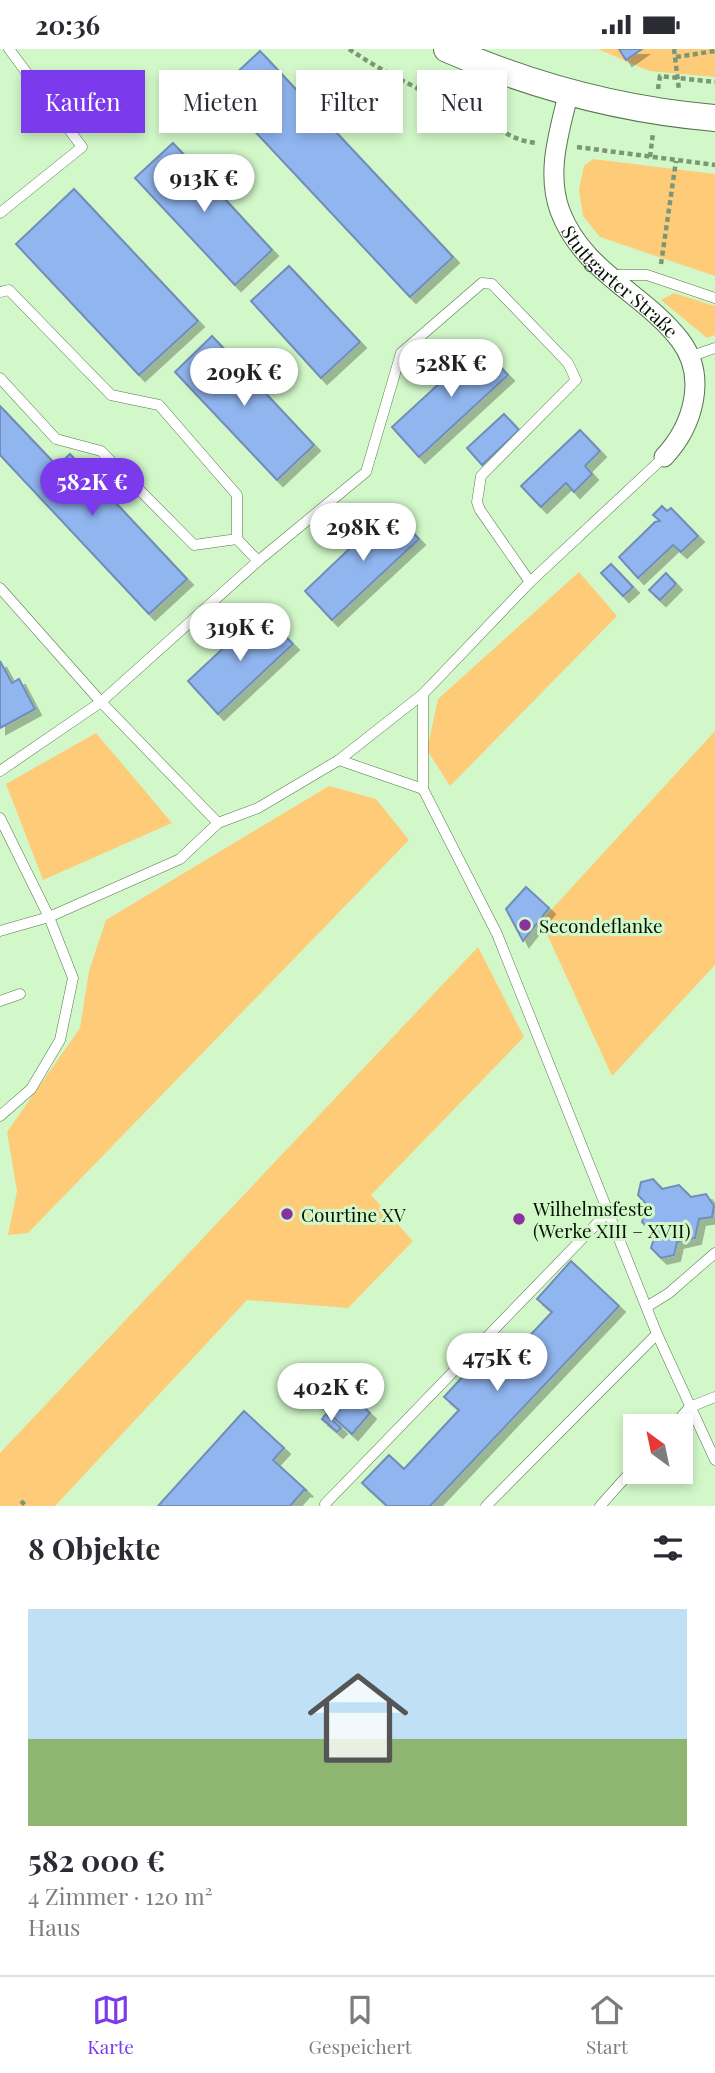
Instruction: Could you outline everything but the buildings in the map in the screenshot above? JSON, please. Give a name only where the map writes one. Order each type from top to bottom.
[{"type":"main road","points":[[447,49],[568,95],[612,105],[715,118]]},
{"type":"street","name":"Stuttgarter Straße","points":[[568,95],[556,145],[554,183],[561,213],[572,234],[607,275],[673,332],[689,357],[694,390],[691,414],[682,434],[664,457]]},
{"type":"lane","points":[[0,213],[82,147],[9,49]]},
{"type":"lane","points":[[607,275],[647,275],[715,298]]},
{"type":"lane","points":[[0,771],[101,702],[258,561],[366,472],[401,353],[482,283],[492,284],[568,363],[576,380],[481,477],[477,502],[480,510],[530,582]]},
{"type":"lane","points":[[0,292],[9,290],[111,395],[159,405],[237,495],[237,539],[258,561]]},
{"type":"lane","points":[[689,357],[715,348]]},
{"type":"lane","points":[[0,378],[56,439],[101,451],[194,545],[237,539]]},
{"type":"lane","points":[[0,931],[49,917],[180,859],[218,823],[258,808],[339,760],[423,694],[530,582],[664,457]]},
{"type":"lane","points":[[0,588],[101,702],[218,823]]},
{"type":"lane","points":[[423,694],[423,789],[497,934],[657,1334],[715,1460]]},
{"type":"lane","points":[[339,760],[423,789]]},
{"type":"lane","points":[[0,818],[49,917],[73,978],[60,1040],[31,1089],[0,1116]]},
{"type":"lane","points":[[0,1001],[20,994]]},
{"type":"lane","points":[[325,1504],[608,1212]]},
{"type":"lane","points":[[648,1306],[669,1293],[715,1253]]},
{"type":"lane","points":[[486,1506],[657,1334]]},
{"type":"lane","points":[[684,1414],[690,1407],[715,1397]]},
{"type":"lane","points":[[600,1506],[623,1480]]},
{"type":"path","points":[[349,49],[408,83],[465,110],[515,140],[715,165]]},
{"type":"path","points":[[674,49],[681,115]]},
{"type":"path","points":[[676,57],[715,51]]},
{"type":"path","points":[[660,76],[715,82]]},
{"type":"path","points":[[663,243],[676,161]]},
{"type":"path","points":[[20,1501],[26,1506]]},
{"type":"shaded area","points":[[598,49],[715,49],[715,77],[649,71]]},
{"type":"shaded area","points":[[593,159],[715,174],[715,276],[600,237],[583,216],[579,190],[584,166]]},
{"type":"shaded area","points":[[674,293],[715,306],[715,335],[707,338],[661,300]]},
{"type":"shaded area","points":[[579,572],[617,616],[450,786],[427,750],[438,699]]},
{"type":"shaded area","points":[[715,731],[715,965],[612,1076],[541,921]]},
{"type":"shaded area","points":[[96,733],[172,823],[43,880],[6,784]]},
{"type":"shaded area","points":[[329,786],[376,799],[409,840],[28,1233],[8,1235],[17,1191],[7,1132],[80,1028],[89,971],[106,920]]},
{"type":"shaded area","points":[[478,947],[524,1037],[371,1195],[413,1241],[348,1308],[247,1300],[55,1506],[0,1506],[0,1453]]},
{"type":"place","name":"Secondeflanke","points":[[525,925]]},
{"type":"place","name":"Courtine XV","points":[[287,1214]]},
{"type":"place","name":"Wilhelmsfeste (Werke XIII – XVII)","points":[[519,1219]]}]
